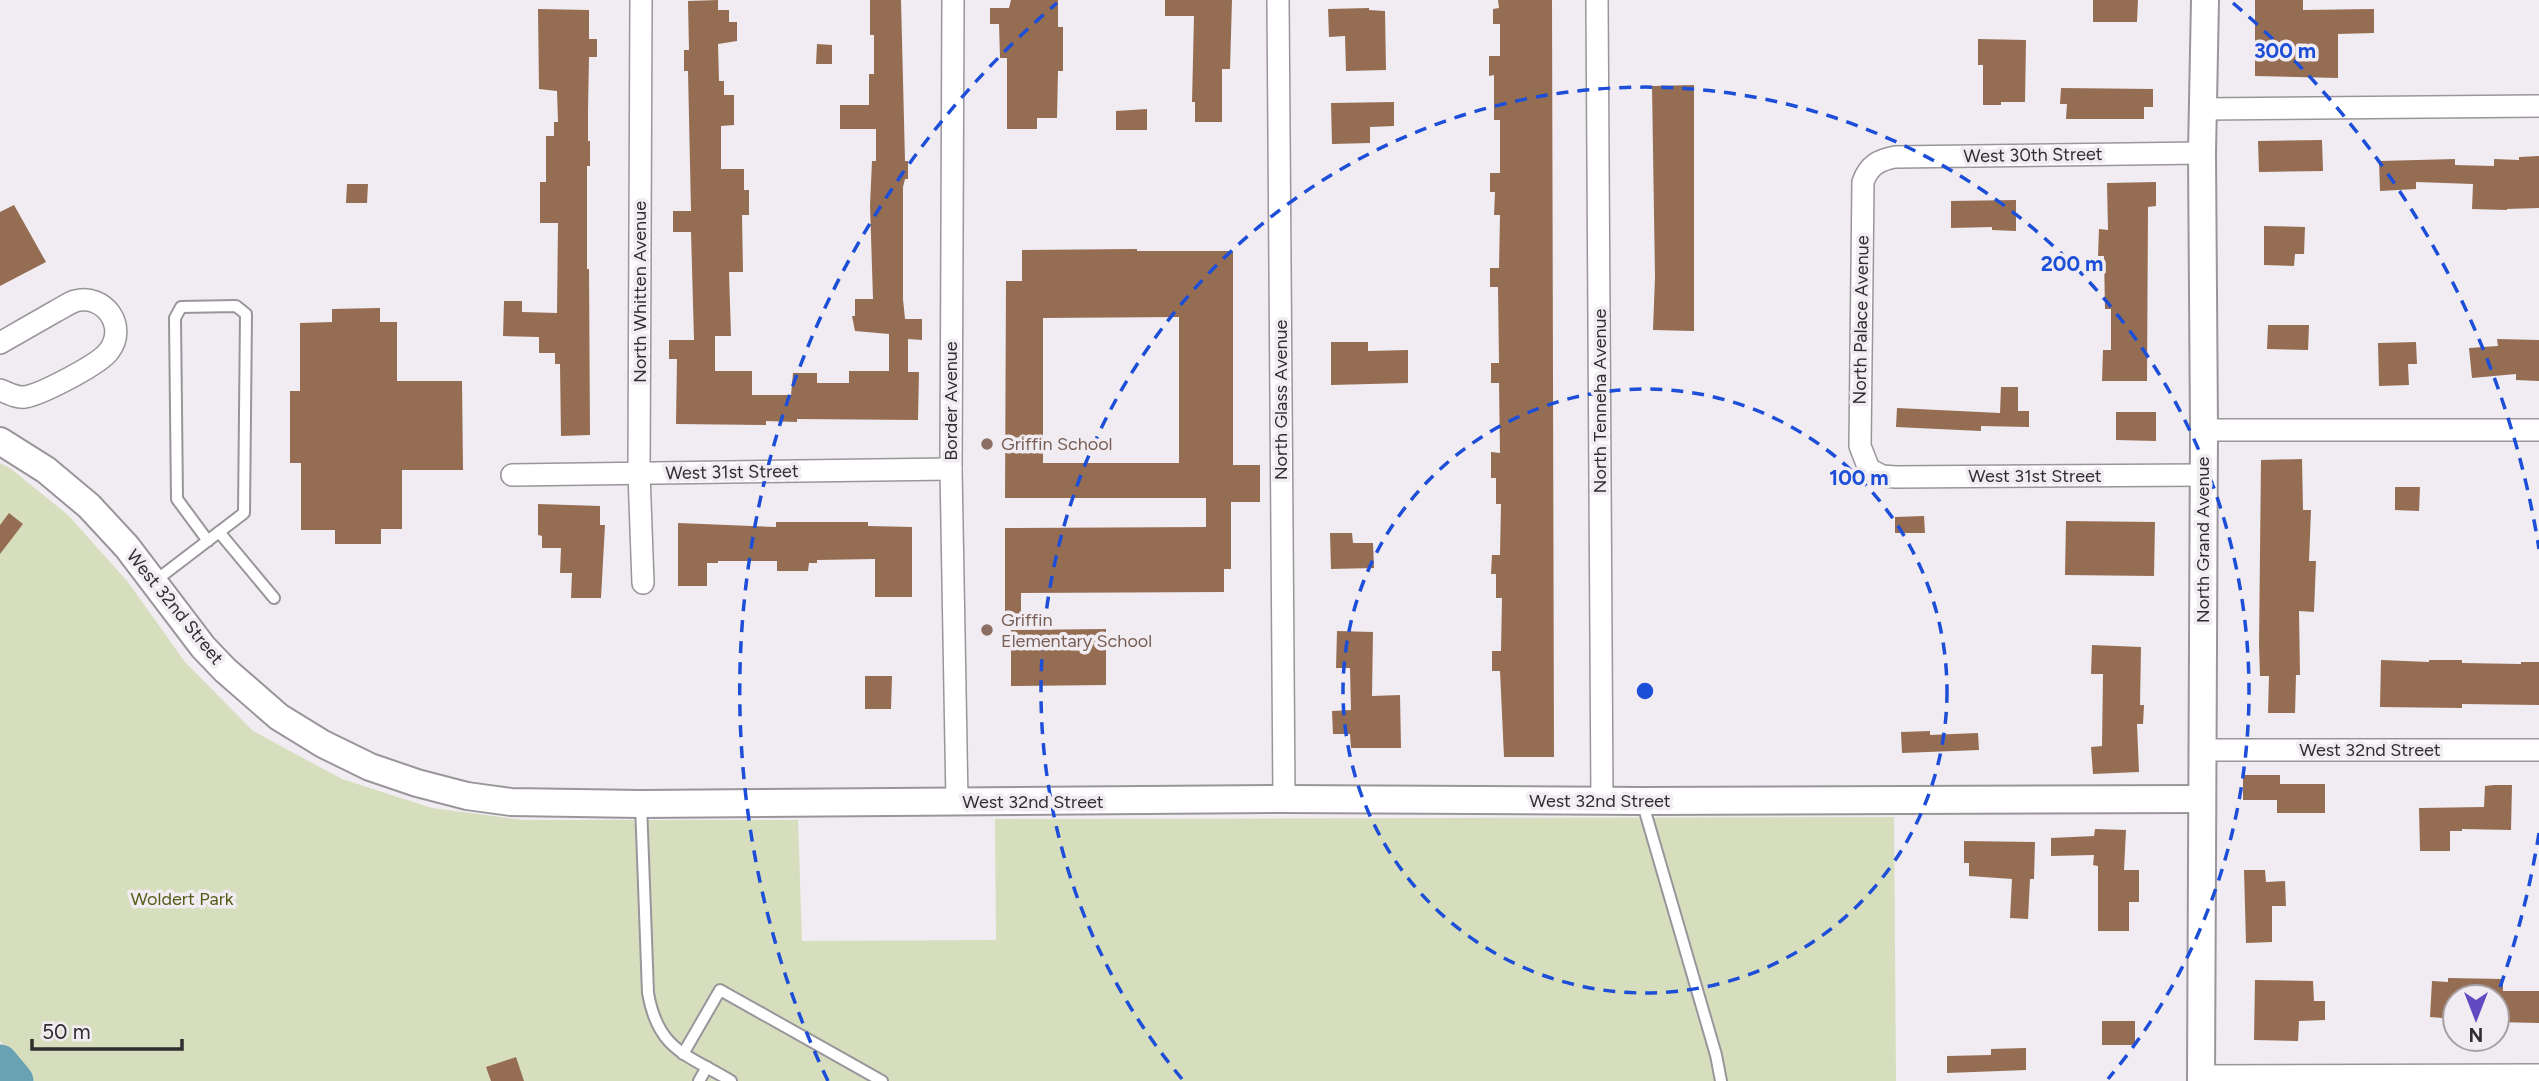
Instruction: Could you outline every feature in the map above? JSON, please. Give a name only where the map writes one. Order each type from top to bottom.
[{"type":"street","name":"North Whitten Avenue","points":[[641,0],[639,473],[643,583]]},
{"type":"street","name":"Border Avenue","points":[[953,0],[951,469],[957,802]]},
{"type":"street","name":"North Glass Avenue","points":[[1278,0],[1284,799]]},
{"type":"street","name":"North Tenneha Avenue","points":[[1597,0],[1602,801]]},
{"type":"street","name":"North Grand Avenue","points":[[2201,1078],[2205,0]]},
{"type":"street","points":[[2203,109],[2539,106]]},
{"type":"street","name":"West 30th Street","points":[[1867,171],[1880,160],[1895,156],[2203,152]]},
{"type":"street","name":"North Palace Avenue","points":[[1867,171],[1863,182],[1860,446],[1869,469]]},
{"type":"street","points":[[0,343],[75,301],[93,300],[104,305],[115,324],[113,345],[98,361],[25,397],[0,390]]},
{"type":"street","points":[[2204,430],[2539,430]]},
{"type":"street","name":"West 32nd Street","points":[[0,441],[46,470],[89,506],[118,537],[203,647],[279,718],[347,756],[416,783],[478,798],[511,803],[641,804],[1284,799],[2201,799]]},
{"type":"street","name":"West 31st Street","points":[[512,475],[951,469]]},
{"type":"street","name":"West 31st Street","points":[[1869,469],[1882,476],[1896,478],[2203,475]]},
{"type":"street","name":"West 32nd Street","points":[[2201,750],[2539,750]]},
{"type":"street","points":[[2201,1078],[2539,1075]]},
{"type":"lane","points":[[153,583],[208,541],[244,513],[246,314],[236,306],[181,307],[175,317],[177,499],[208,541]]},
{"type":"lane","points":[[219,532],[274,598]]},
{"type":"lane","points":[[1642,801],[1716,1055],[1721,1081]]},
{"type":"lane","points":[[641,804],[648,993],[653,1019],[667,1041],[683,1054],[731,1081]]},
{"type":"lane","points":[[683,1054],[720,990],[882,1081]]},
{"type":"lane","points":[[699,1081],[707,1067]]},
{"type":"green space","name":"Woldert Park","points":[[0,463],[10,468],[68,515],[128,582],[185,662],[253,731],[342,779],[432,808],[523,820],[798,820],[802,941],[996,940],[995,819],[1894,817],[1896,1081],[34,1081],[0,1041]]},
{"type":"building","points":[[718,0],[718,10],[729,10],[729,22],[737,22],[737,41],[718,44],[719,81],[724,81],[724,95],[734,95],[734,125],[721,126],[721,169],[744,169],[744,190],[749,190],[749,215],[742,215],[743,272],[729,272],[731,336],[715,336],[715,371],[752,371],[752,395],[791,395],[793,373],[817,373],[817,383],[849,383],[849,371],[889,371],[889,334],[855,331],[852,316],[855,316],[855,299],[873,299],[870,205],[872,161],[876,161],[876,129],[840,129],[840,105],[869,105],[869,74],[874,74],[874,35],[870,35],[870,0],[901,0],[905,161],[908,161],[908,179],[905,179],[903,187],[903,299],[905,319],[922,319],[922,340],[908,339],[908,372],[919,372],[918,420],[797,419],[797,422],[766,421],[766,425],[676,424],[677,359],[669,359],[669,340],[694,340],[691,232],[673,232],[673,211],[691,211],[688,71],[684,71],[684,50],[689,50],[688,1]]},
{"type":"building","points":[[1011,0],[1058,0],[1058,27],[1063,27],[1063,71],[1058,71],[1057,118],[1037,118],[1037,129],[1007,129],[1007,58],[1000,58],[999,24],[990,24],[990,8],[1009,8]]},
{"type":"building","points":[[1165,0],[1232,0],[1230,69],[1222,69],[1222,122],[1195,122],[1195,102],[1192,102],[1194,16],[1165,16]]},
{"type":"building","points":[[1498,0],[1552,0],[1554,757],[1504,757],[1500,671],[1492,671],[1492,651],[1501,651],[1502,598],[1496,598],[1496,574],[1491,574],[1492,555],[1500,555],[1501,504],[1496,504],[1496,478],[1491,478],[1491,452],[1500,453],[1499,383],[1491,383],[1491,363],[1499,363],[1498,287],[1490,287],[1490,268],[1499,268],[1500,215],[1494,215],[1495,192],[1490,192],[1490,173],[1500,173],[1500,120],[1494,120],[1494,75],[1489,76],[1489,56],[1500,56],[1500,24],[1493,24],[1493,9],[1499,8]]},
{"type":"building","points":[[2093,0],[2138,0],[2137,22],[2093,22]]},
{"type":"building","points":[[2255,0],[2303,0],[2303,10],[2374,9],[2374,33],[2338,34],[2338,78],[2255,76]]},
{"type":"building","points":[[1369,8],[1385,11],[1386,70],[1346,71],[1345,36],[1329,37],[1328,9]]},
{"type":"building","points":[[538,9],[589,10],[589,39],[597,39],[597,57],[589,57],[590,166],[587,166],[590,435],[561,436],[560,364],[555,364],[555,353],[539,353],[539,337],[503,336],[504,301],[522,301],[522,312],[557,313],[558,223],[540,223],[540,182],[546,182],[546,136],[554,136],[554,122],[558,122],[557,91],[539,89]]},
{"type":"building","points":[[1978,39],[2026,40],[2025,102],[1983,105],[1983,65],[1978,65]]},
{"type":"building","points":[[817,44],[832,45],[832,64],[816,64]]},
{"type":"building","points":[[1694,85],[1694,331],[1653,330],[1655,277],[1652,86]]},
{"type":"building","points":[[2061,88],[2153,89],[2153,107],[2144,107],[2144,119],[2066,119],[2067,104],[2060,104]]},
{"type":"building","points":[[1394,102],[1394,126],[1370,127],[1370,143],[1332,144],[1331,103]]},
{"type":"building","points":[[1147,109],[1147,130],[1116,130],[1116,111]]},
{"type":"building","points":[[2322,140],[2323,171],[2259,172],[2258,141]]},
{"type":"building","points":[[2539,156],[2539,208],[2472,209],[2473,184],[2416,182],[2416,189],[2380,191],[2379,161],[2455,159],[2455,165],[2494,166],[2494,159],[2519,160],[2519,157]]},
{"type":"building","points":[[2156,182],[2156,206],[2148,207],[2147,381],[2102,381],[2103,350],[2111,350],[2111,309],[2105,309],[2104,256],[2098,256],[2099,229],[2108,230],[2107,183]]},
{"type":"building","points":[[347,184],[368,184],[367,203],[346,203]]},
{"type":"building","points":[[2016,200],[2016,231],[1992,230],[1992,227],[1951,228],[1951,201]]},
{"type":"building","points":[[14,205],[46,262],[0,286],[0,212]]},
{"type":"building","points":[[2264,226],[2305,227],[2304,254],[2295,254],[2294,266],[2264,265]]},
{"type":"building","points":[[1022,250],[1233,251],[1233,465],[1260,465],[1260,502],[1231,502],[1231,569],[1224,569],[1224,592],[1021,593],[1021,623],[1005,623],[1005,528],[1206,527],[1206,498],[1005,498],[1006,281],[1022,281]],"holes":[[[1179,317],[1179,463],[1043,463],[1043,318]]]},
{"type":"building","points":[[380,308],[380,322],[397,322],[397,381],[462,381],[463,470],[402,470],[402,529],[381,529],[381,544],[335,544],[335,530],[301,530],[301,463],[290,463],[290,391],[300,391],[300,323],[332,322],[332,309]]},
{"type":"building","points":[[2268,325],[2309,325],[2308,350],[2267,349]]},
{"type":"building","points":[[2497,339],[2539,340],[2539,381],[2516,380],[2516,374],[2472,378],[2469,348],[2498,346]]},
{"type":"building","points":[[1331,342],[1368,342],[1368,351],[1408,350],[1408,383],[1331,385]]},
{"type":"building","points":[[2416,342],[2417,364],[2408,364],[2409,385],[2379,386],[2378,343]]},
{"type":"building","points":[[2001,387],[2018,387],[2018,411],[2029,411],[2029,427],[1981,426],[1981,431],[1896,427],[1897,408],[2000,413]]},
{"type":"building","points":[[2116,412],[2156,412],[2156,441],[2116,440]]},
{"type":"building","points":[[2302,459],[2303,510],[2311,510],[2309,561],[2316,561],[2314,612],[2299,611],[2300,675],[2296,675],[2295,713],[2268,713],[2269,676],[2260,676],[2259,645],[2261,460]]},
{"type":"building","points":[[2395,487],[2420,487],[2419,511],[2395,510]]},
{"type":"building","points":[[538,504],[600,506],[600,525],[605,525],[601,598],[571,598],[572,573],[560,573],[561,548],[542,548],[542,536],[538,535]]},
{"type":"building","points":[[9,513],[23,524],[0,554],[0,525]]},
{"type":"building","points":[[1924,516],[1925,533],[1895,533],[1895,517]]},
{"type":"building","points":[[2066,521],[2155,522],[2154,576],[2065,575]]},
{"type":"building","points":[[776,522],[868,522],[868,526],[912,527],[912,597],[875,597],[875,559],[817,560],[817,563],[809,563],[808,571],[777,571],[777,561],[718,561],[707,563],[707,586],[678,586],[678,523],[776,527]]},
{"type":"building","points":[[1330,533],[1352,533],[1353,543],[1373,543],[1374,568],[1331,569]]},
{"type":"building","points":[[1106,629],[1106,685],[1011,686],[1011,630]]},
{"type":"building","points":[[1337,631],[1373,632],[1372,696],[1400,695],[1401,748],[1351,748],[1350,734],[1333,734],[1332,711],[1351,710],[1350,668],[1336,668]]},
{"type":"building","points":[[2092,645],[2141,647],[2140,705],[2144,705],[2143,724],[2137,724],[2139,772],[2093,774],[2091,747],[2102,746],[2103,674],[2091,674]]},
{"type":"building","points":[[2381,660],[2462,660],[2462,663],[2521,664],[2539,662],[2539,705],[2380,707]]},
{"type":"building","points":[[865,676],[892,676],[891,709],[865,709]]},
{"type":"building","points":[[1930,731],[1930,735],[1978,733],[1979,750],[1902,753],[1901,732]]},
{"type":"building","points":[[2243,775],[2280,775],[2280,784],[2325,784],[2325,813],[2277,813],[2277,800],[2243,800]]},
{"type":"building","points":[[2512,785],[2511,830],[2450,831],[2450,851],[2420,851],[2419,808],[2484,807],[2485,786]]},
{"type":"building","points":[[2095,829],[2126,830],[2124,870],[2139,870],[2139,902],[2129,902],[2129,931],[2098,931],[2098,866],[2093,865],[2094,855],[2051,856],[2051,838],[2094,836]]},
{"type":"building","points":[[1964,841],[2035,842],[2034,879],[2030,879],[2028,919],[2010,918],[2012,879],[1969,876],[1969,863],[1964,863]]},
{"type":"building","points":[[2244,870],[2265,870],[2266,882],[2285,881],[2286,906],[2272,906],[2272,942],[2246,943]]},
{"type":"building","points":[[2448,978],[2503,979],[2503,983],[2441,983],[2441,1018],[2430,1017],[2432,981],[2448,982]]},
{"type":"building","points":[[2255,980],[2313,981],[2314,1001],[2325,1001],[2325,1020],[2299,1021],[2298,1041],[2254,1040]]},
{"type":"building","points":[[2511,991],[2539,991],[2539,1023],[2511,1022]]},
{"type":"building","points":[[2102,1021],[2135,1021],[2135,1045],[2102,1045]]},
{"type":"building","points":[[2026,1048],[2026,1070],[1947,1073],[1947,1056],[1991,1055],[1991,1049]]},
{"type":"building","points":[[516,1057],[524,1081],[491,1081],[486,1067]]},
{"type":"waterway","points":[[0,1063],[15,1081]]},
{"type":"place","name":"Griffin School","points":[[987,444]]},
{"type":"place","name":"Griffin Elementary School","points":[[987,630]]}]
